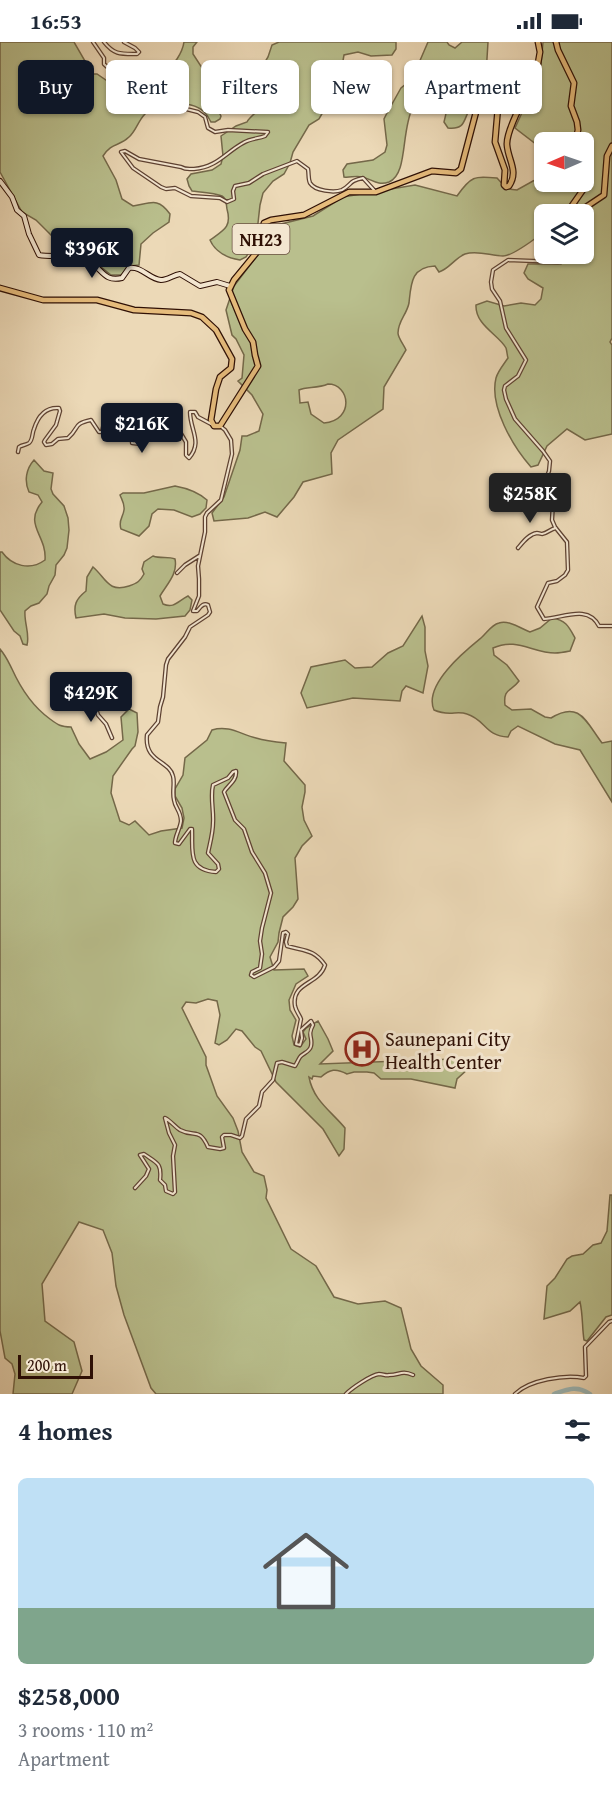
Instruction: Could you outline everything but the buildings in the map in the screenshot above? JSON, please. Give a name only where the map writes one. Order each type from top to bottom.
[{"type":"main road","name":"NH23","points":[[230,286],[257,252],[266,222],[272,219],[304,215],[349,192],[376,192],[432,171],[456,173],[461,169],[476,112],[483,103],[490,102],[498,107],[495,142],[505,170],[504,185],[509,186],[513,180],[514,171],[507,139],[524,101],[537,86],[540,52],[538,42]]},
{"type":"main road","points":[[556,42],[574,83],[571,104],[578,132]]},
{"type":"main road","points":[[590,204],[604,195],[607,156],[612,146]]},
{"type":"main road","points":[[0,181],[12,196],[18,212],[24,216],[39,255],[85,259],[100,272],[114,279],[122,278],[129,268],[133,268],[160,280],[180,274],[200,286],[217,282],[230,286],[230,295],[253,342],[258,366],[220,426],[215,427],[211,417],[217,384],[222,375],[231,368],[232,362],[216,330],[202,317],[191,313],[134,310],[97,300],[33,299],[0,288]]},
{"type":"street","points":[[93,42],[104,58],[104,64],[121,83],[126,99],[131,102],[157,109],[171,107],[193,110],[205,117],[208,128],[215,132],[228,130],[268,132],[265,136],[244,142],[215,164],[198,169],[186,170],[139,159],[125,151],[121,152],[137,171],[161,187],[176,188],[191,196],[220,198],[227,202],[233,200],[236,186],[249,183],[263,174],[297,161],[308,169],[311,185],[315,188],[333,192],[343,190],[354,180],[363,178],[376,192]]},
{"type":"street","points":[[104,42],[114,52],[128,54],[138,52],[124,42]]},
{"type":"street","points":[[534,261],[508,260],[493,270],[491,282],[492,289],[501,301],[506,328],[525,360],[518,376],[505,386],[506,399],[515,418],[550,461],[544,484],[553,503],[552,520],[567,542],[568,570],[565,575],[548,583],[537,605],[544,619],[569,614],[587,614],[592,616],[599,626],[612,626]]},
{"type":"street","points":[[18,452],[19,447],[31,440],[41,414],[49,408],[59,408],[60,411],[56,425],[44,442],[46,445],[58,439],[68,438],[82,422],[91,420],[99,432],[102,432],[105,417],[108,414],[111,417],[111,437],[115,438],[121,430],[120,414],[122,411],[132,422],[132,443],[141,444],[145,440],[144,411],[148,409],[180,432],[186,442],[186,455],[189,458],[195,448],[196,440],[190,412],[195,412],[198,417],[213,424]]},
{"type":"street","points":[[135,1188],[146,1176],[149,1168],[140,1155],[144,1154],[161,1168],[160,1180],[165,1185],[166,1191],[173,1194],[175,1192],[173,1156],[175,1145],[165,1118],[171,1120],[179,1130],[204,1137],[208,1147],[224,1148],[222,1137],[224,1135],[240,1138],[242,1136],[246,1119],[258,1106],[262,1092],[273,1080],[278,1063],[289,1063],[295,1066],[299,1058],[310,1049],[309,1033],[313,1025],[311,1021],[301,1030],[300,1045],[296,1044],[301,1019],[296,1010],[295,1001],[301,986],[317,978],[325,965],[320,957],[312,952],[287,946],[288,934],[286,932],[283,933],[279,961],[274,967],[254,977],[251,975],[260,968],[261,934],[271,893],[265,873],[252,852],[244,830],[235,820],[224,792],[236,776],[236,771],[228,778],[213,785],[213,821],[208,853],[218,864],[219,869],[216,872],[200,868],[193,859],[192,829],[179,844],[175,843],[181,825],[181,814],[174,801],[173,776],[170,770],[156,760],[150,752],[146,738],[158,722],[168,659],[190,627],[210,612],[206,604],[203,604],[197,611],[193,611],[193,608],[199,596],[199,556],[203,544],[205,517],[221,500],[231,463],[232,445],[225,430],[220,426]]},
{"type":"street","points":[[518,548],[525,539],[536,533],[542,534],[556,528]]},
{"type":"street","points":[[177,573],[184,565],[199,556]]},
{"type":"street","points":[[94,701],[98,715],[106,724],[112,738]]},
{"type":"street","points":[[515,1394],[520,1388],[548,1379],[574,1376],[584,1378],[586,1376],[585,1347],[612,1321]]},
{"type":"street","points":[[346,1394],[377,1374],[392,1376],[405,1372],[413,1375]]},
{"type":"green space","points":[[0,42],[74,42],[84,60],[18,60],[18,114],[94,114],[94,74],[106,80],[106,114],[145,114],[129,137],[109,149],[103,156],[116,180],[122,199],[133,206],[158,203],[170,214],[169,222],[141,244],[139,265],[131,266],[121,275],[111,275],[101,267],[97,250],[86,239],[71,246],[61,245],[36,220],[22,212],[0,172]]},
{"type":"green space","points":[[184,42],[197,42],[193,47],[193,54],[201,66],[201,110],[189,105],[189,60],[176,60]]},
{"type":"green space","points":[[279,42],[396,42],[396,49],[392,55],[371,56],[358,52],[344,55],[343,60],[311,60],[311,114],[322,114],[319,119],[309,125],[293,152],[284,174],[273,181],[263,193],[258,223],[253,234],[253,246],[246,257],[240,260],[222,254],[210,240],[223,231],[228,224],[225,199],[216,194],[192,191],[187,179],[191,174],[212,170],[221,164],[223,156],[221,136],[247,122],[254,114],[299,114],[299,60],[266,60],[272,45]]},
{"type":"green space","points":[[428,42],[447,42],[455,48],[462,42],[488,42],[487,60],[420,60]]},
{"type":"green space","points":[[543,42],[612,42],[612,338],[610,342],[612,345],[612,434],[585,440],[567,429],[547,446],[538,465],[531,467],[517,449],[499,413],[496,401],[496,378],[508,358],[503,343],[479,318],[476,305],[487,301],[504,306],[521,303],[535,305],[541,299],[543,288],[528,279],[524,273],[528,264],[594,264],[594,204],[534,204],[534,239],[522,248],[503,256],[465,254],[439,272],[435,266],[427,267],[417,273],[412,283],[408,307],[398,329],[399,337],[406,350],[384,387],[383,409],[338,440],[331,453],[332,474],[303,482],[277,517],[265,512],[248,518],[214,521],[212,513],[224,497],[240,450],[242,436],[259,431],[263,414],[252,395],[238,381],[242,378],[244,355],[232,335],[226,310],[234,286],[260,252],[266,232],[277,225],[313,216],[343,197],[415,185],[457,196],[470,181],[483,177],[497,178],[507,189],[517,190],[534,181],[534,192],[594,192],[594,132],[534,132],[534,143],[515,128],[521,114],[542,114]],"holes":[[[328,384],[341,390],[345,396],[345,409],[341,416],[334,420],[324,423],[311,414],[308,402],[300,403],[299,390],[305,388]]]},
{"type":"green space","points":[[404,86],[404,114],[410,114],[397,175],[389,182],[381,183],[360,176],[344,177],[343,170],[347,164],[373,160],[385,152],[387,145],[384,119],[387,114],[392,114],[392,104]]},
{"type":"green space","points":[[220,114],[221,116],[215,122],[211,122],[207,115]]},
{"type":"green space","points":[[446,114],[467,114],[462,125],[458,127],[448,128],[444,122]]},
{"type":"green space","points":[[34,460],[44,471],[53,473],[51,489],[64,506],[69,530],[67,548],[56,565],[55,575],[47,594],[39,603],[25,611],[27,645],[23,644],[20,636],[0,610],[0,552],[16,564],[27,566],[45,560],[45,551],[35,524],[37,510],[42,502],[38,495],[29,492],[26,479]]},
{"type":"green space","points":[[175,486],[204,497],[207,500],[206,508],[200,514],[192,517],[174,510],[158,509],[152,514],[149,526],[139,536],[121,529],[120,521],[124,508],[120,495],[144,493]]},
{"type":"green space","points":[[153,556],[175,559],[173,574],[160,596],[163,604],[170,606],[188,596],[192,600],[190,610],[185,616],[156,619],[125,618],[104,614],[76,618],[76,603],[86,591],[87,577],[93,567],[112,586],[122,588],[140,580],[144,574],[142,569],[144,562]]},
{"type":"green space","points":[[422,616],[428,666],[423,693],[406,686],[402,691],[400,701],[353,698],[307,708],[301,693],[311,667],[345,660],[355,668],[372,667],[388,653],[403,646]]},
{"type":"green space","points":[[552,618],[564,622],[573,634],[575,638],[570,651],[547,652],[509,644],[493,648],[494,655],[507,665],[519,681],[506,693],[505,705],[512,710],[531,709],[551,718],[569,711],[576,712],[586,721],[602,743],[612,741],[612,802],[580,750],[555,744],[518,726],[511,731],[508,737],[500,736],[467,714],[434,710],[432,700],[434,690],[447,670],[494,625],[507,623],[530,632],[540,628]]},
{"type":"green space","points":[[0,649],[32,703],[55,723],[71,727],[79,744],[90,759],[106,752],[123,740],[121,717],[129,709],[137,713],[138,732],[135,746],[113,776],[111,793],[120,821],[129,825],[135,821],[149,835],[182,828],[184,818],[182,808],[175,796],[175,789],[183,775],[185,758],[207,740],[212,730],[229,729],[260,739],[286,743],[284,761],[305,785],[302,807],[304,820],[312,836],[295,858],[298,899],[283,917],[278,942],[270,957],[274,970],[304,969],[308,976],[296,984],[289,1000],[290,1010],[296,1020],[292,1036],[294,1045],[300,1047],[306,1039],[303,1032],[318,1021],[333,1051],[320,1064],[480,1058],[457,1079],[455,1088],[411,1079],[381,1079],[374,1073],[367,1072],[347,1074],[333,1070],[321,1077],[313,1076],[312,1079],[309,1077],[318,1099],[345,1128],[344,1149],[339,1156],[323,1129],[276,1082],[261,1051],[242,1031],[236,1029],[227,1040],[219,1045],[215,1043],[220,1015],[217,1001],[208,999],[196,1003],[186,1002],[182,1008],[206,1057],[206,1065],[217,1096],[233,1118],[242,1152],[254,1172],[264,1176],[266,1198],[291,1249],[316,1266],[334,1297],[358,1304],[385,1301],[401,1308],[411,1349],[421,1366],[443,1385],[443,1394],[156,1394],[151,1388],[124,1315],[116,1286],[112,1253],[103,1230],[79,1222],[42,1284],[45,1321],[74,1342],[82,1371],[72,1394],[13,1394],[15,1374],[12,1364],[5,1358],[0,1331]]},
{"type":"green space","points":[[610,1195],[612,1195],[612,1315],[606,1317],[587,1341],[584,1340],[580,1302],[570,1311],[544,1319],[547,1286],[567,1259],[583,1254],[593,1245],[601,1243],[607,1231]]},
{"type":"waterway","points":[[554,1394],[568,1389],[577,1389],[590,1394]]},
{"type":"place","name":"Saunepani City Health Center","points":[[362,1049]]}]
